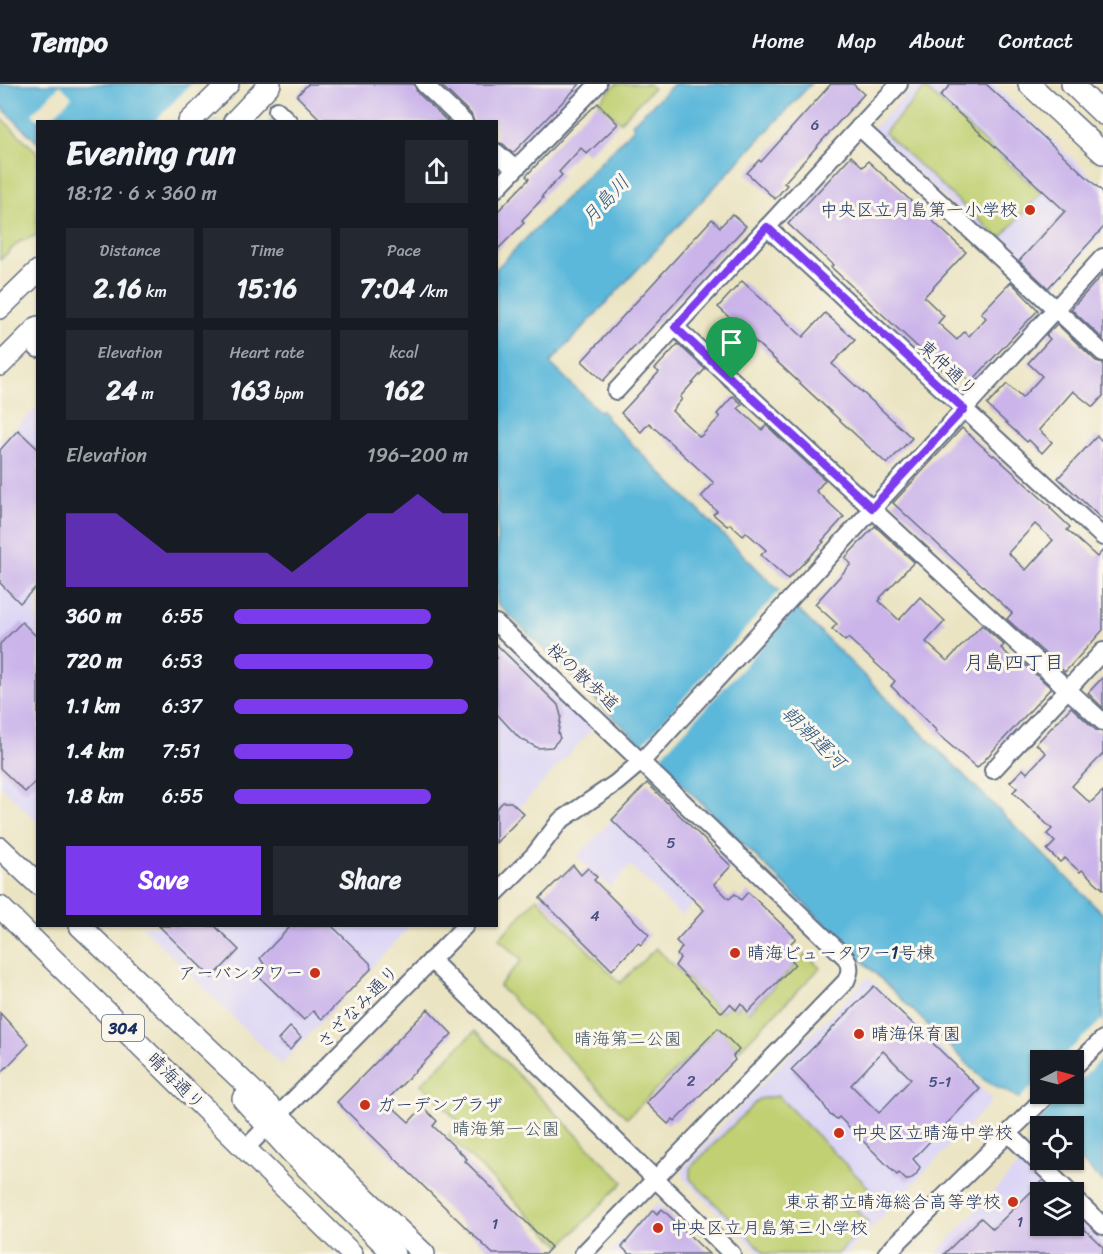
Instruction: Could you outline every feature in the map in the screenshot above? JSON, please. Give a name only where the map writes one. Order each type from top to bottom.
[{"type":"main road","points":[[191,120],[228,84]]},
{"type":"main road","points":[[1029,84],[1103,153]]},
{"type":"main road","points":[[1072,84],[1103,114]]},
{"type":"main road","points":[[236,120],[268,86]]},
{"type":"main road","points":[[0,308],[36,273]]},
{"type":"main road","points":[[0,365],[34,338]]},
{"type":"main road","points":[[0,848],[36,882]]},
{"type":"main road","name":"晴海通り","points":[[0,907],[352,1254]]},
{"type":"main road","name":"晴海通り","points":[[81,927],[139,982],[274,1121],[424,1254]]},
{"type":"main road","name":"晴海通り","points":[[274,1121],[291,1152],[394,1254]]},
{"type":"street","points":[[424,84],[462,120]]},
{"type":"street","points":[[498,187],[598,84]]},
{"type":"street","points":[[616,391],[899,84]]},
{"type":"street","points":[[859,127],[1103,353]]},
{"type":"street","points":[[498,154],[514,169]]},
{"type":"street","name":"東仲通り","points":[[767,227],[1103,537]]},
{"type":"street","points":[[498,891],[534,855],[560,821],[616,783],[644,758],[1103,258]]},
{"type":"street","points":[[675,327],[1103,722]]},
{"type":"street","name":"桜の散歩道","points":[[498,625],[644,758],[846,958],[850,973],[846,981],[656,1179]]},
{"type":"street","points":[[993,770],[1103,651]]},
{"type":"street","name":"さざなみ通り","points":[[245,1149],[464,927]]},
{"type":"street","points":[[431,960],[732,1254]]},
{"type":"street","points":[[1084,1057],[1103,1039]]},
{"type":"street","points":[[886,1254],[1038,1104]]},
{"type":"street","points":[[1008,1133],[1059,1182]]},
{"type":"street","points":[[583,1254],[656,1179]]},
{"type":"street","points":[[1084,1208],[1103,1226]]},
{"type":"shaded area","name":"中央区立月島第一小学校","points":[[917,84],[993,84],[1103,187],[1103,233],[1049,294],[872,130]]},
{"type":"shaded area","points":[[36,409],[36,821],[0,785],[0,442]]},
{"type":"shaded area","points":[[498,638],[595,726],[498,831]]},
{"type":"shaded area","points":[[612,820],[696,902],[681,916],[631,866],[610,887],[577,857]]},
{"type":"shaded area","points":[[142,927],[409,927],[281,1065]]},
{"type":"shaded area","name":"中央区立晴海中学校","points":[[868,977],[993,1100],[847,1254],[760,1254],[684,1179],[684,1167],[781,1064]]},
{"type":"shaded area","name":"東京都立晴海総合高等学校","points":[[1022,1161],[1044,1182],[1030,1182],[1030,1236],[1084,1236],[1084,1221],[1103,1240],[1103,1254],[936,1254]]},
{"type":"shaded area","name":"中央区立月島第三小学校","points":[[657,1203],[710,1254],[608,1254]]},
{"type":"green space","points":[[616,84],[649,84],[653,88],[620,122],[599,102]]},
{"type":"green space","points":[[925,88],[1041,193],[1000,239],[884,133]]},
{"type":"green space","points":[[0,117],[36,151],[36,235],[19,242],[0,260]]},
{"type":"green space","name":"晴海第二公園","points":[[537,898],[620,983],[656,948],[722,1013],[730,1004],[736,1010],[741,1003],[749,1012],[806,954],[820,968],[739,1050],[718,1029],[627,1118],[499,986],[522,960],[499,939]]},
{"type":"green space","name":"晴海第一公園","points":[[475,1031],[623,1182],[561,1246],[448,1136],[460,1123],[421,1084]]},
{"type":"green space","points":[[778,1096],[872,1191],[855,1209],[868,1222],[838,1254],[766,1254],[690,1179],[690,1168],[759,1099]]},
{"type":"water","points":[[0,84],[248,84],[284,120],[36,120],[36,141],[0,106]]},
{"type":"water","points":[[674,84],[811,84],[550,363],[599,411],[601,410],[606,415],[605,417],[1103,914],[1103,1182],[1084,1164],[1084,1116],[1036,1116],[1019,1098],[984,1080],[498,604],[498,267],[634,128],[632,124]]},
{"type":"pier","points":[[191,84],[252,84],[279,111],[270,120],[156,120]]},
{"type":"pier","points":[[60,85],[72,97],[49,120],[39,120],[32,114]]},
{"type":"pier","points":[[782,588],[800,605],[656,762],[640,747]]},
{"type":"pier","points":[[1103,1019],[1103,1057],[1084,1076],[1084,1050],[1070,1050]]},
{"type":"pier","points":[[1030,1089],[1030,1104],[1056,1104],[1043,1116],[1031,1116],[1017,1101]]},
{"type":"building","points":[[308,84],[414,84],[417,92],[446,120],[320,119],[297,96]]},
{"type":"building","points":[[444,84],[580,84],[513,153],[498,143],[498,120],[473,120],[471,114],[442,86]]},
{"type":"building","points":[[831,84],[853,84],[864,94],[784,183],[787,185],[775,199],[747,173],[759,160],[761,162]]},
{"type":"building","points":[[951,84],[986,84],[1103,192],[1103,228],[1048,288],[1019,261],[1065,211],[940,96]]},
{"type":"building","points":[[598,103],[618,124],[587,154],[581,148],[559,172],[562,175],[522,220],[524,223],[498,249],[498,211],[529,179],[526,176]]},
{"type":"building","points":[[851,156],[863,167],[868,161],[966,252],[924,297],[944,316],[938,323],[957,340],[964,332],[969,336],[986,318],[981,313],[1011,282],[1038,310],[971,382],[955,367],[948,375],[788,224]]},
{"type":"building","points":[[732,214],[746,226],[603,381],[582,361],[712,219],[720,227]]},
{"type":"building","points":[[1103,274],[1103,339],[1071,309]]},
{"type":"building","points":[[742,281],[803,337],[825,313],[855,340],[832,364],[912,438],[887,464],[718,307]]},
{"type":"building","points":[[1057,324],[1096,361],[1103,363],[1103,396],[1093,407],[1073,391],[1039,430],[1052,442],[1042,453],[987,405],[1007,384],[1022,398],[1042,376],[1028,363],[1050,339],[1046,335]]},
{"type":"building","points":[[678,344],[705,369],[680,397],[682,399],[672,411],[700,437],[720,417],[717,414],[733,396],[742,404],[738,408],[762,430],[766,425],[825,480],[816,491],[844,517],[822,541],[824,542],[788,579],[761,555],[766,550],[746,532],[743,536],[730,524],[727,526],[713,514],[717,511],[701,497],[714,483],[649,423],[641,432],[621,413],[659,372],[655,369]]},
{"type":"building","points":[[962,428],[1051,507],[1070,527],[1067,530],[1097,557],[1103,550],[1103,630],[1065,672],[1007,619],[1012,613],[893,503]],"holes":[[[1035,524],[1053,540],[1026,570],[1008,553]]]},
{"type":"building","points":[[18,430],[36,447],[36,587],[20,603],[0,583],[0,450]]},
{"type":"building","points":[[1097,436],[1103,442],[1103,520],[1058,478]]},
{"type":"building","points":[[875,526],[914,562],[879,601],[899,620],[920,597],[945,621],[926,642],[947,661],[982,625],[1004,645],[1001,648],[1021,667],[1024,664],[1051,688],[977,768],[935,732],[937,731],[891,686],[895,681],[848,638],[845,641],[832,629],[837,624],[815,604],[851,564],[845,558]]},
{"type":"building","points":[[22,622],[36,636],[36,781],[25,792],[0,768],[0,644]]},
{"type":"building","points":[[498,646],[558,705],[561,716],[558,733],[560,738],[552,747],[538,748],[519,738],[498,715]]},
{"type":"building","points":[[1103,677],[1103,708],[1088,693]]},
{"type":"building","points":[[1071,707],[1096,730],[1103,732],[1103,754],[1072,786],[1090,803],[1103,791],[1103,889],[1065,858],[1060,862],[1047,850],[1055,842],[1047,834],[1052,829],[1013,792],[1017,788],[1010,782],[1023,769],[1027,773],[1046,753],[1036,744]]},
{"type":"building","name":"晴海ビュータワー1号棟","points":[[647,783],[731,866],[714,884],[729,899],[735,894],[741,900],[748,892],[796,938],[788,946],[793,951],[789,957],[795,964],[748,1012],[741,1003],[736,1010],[730,1004],[722,1013],[675,966],[680,958],[677,955],[682,947],[676,941],[704,910],[612,820]]},
{"type":"building","points":[[503,802],[511,802],[524,814],[498,841],[498,807]]},
{"type":"building","points":[[573,865],[581,875],[588,868],[597,877],[594,880],[649,935],[612,970],[540,898]]},
{"type":"building","points":[[160,927],[216,927],[239,950],[212,978]]},
{"type":"building","name":"アーバンタワー","points":[[290,927],[333,927],[370,963],[371,969],[322,1019],[313,1011],[304,1020],[259,977],[267,969],[260,958]]},
{"type":"building","points":[[874,986],[980,1089],[913,1159],[920,1167],[916,1175],[906,1180],[899,1173],[897,1175],[839,1117],[837,1119],[830,1115],[822,1102],[791,1070]],"holes":[[[883,1051],[911,1079],[879,1113],[851,1085]]]},
{"type":"building","name":"ガーデンプラザ","points":[[428,1009],[452,1034],[386,1101],[409,1122],[423,1107],[437,1121],[433,1126],[467,1159],[465,1161],[551,1247],[545,1254],[493,1254],[337,1102]]},
{"type":"building","points":[[0,1013],[29,1044],[0,1074]]},
{"type":"building","points":[[290,1027],[301,1037],[290,1050],[278,1040]]},
{"type":"building","points":[[718,1028],[739,1050],[733,1056],[735,1060],[675,1121],[673,1119],[668,1124],[646,1103]]},
{"type":"building","points":[[1030,1193],[1030,1236],[1084,1236],[1084,1229],[1103,1247],[1103,1254],[944,1254],[981,1218],[993,1229]]},
{"type":"building","name":"中央区立月島第三小学校","points":[[662,1209],[709,1254],[629,1254],[622,1247],[653,1210],[657,1214]]},
{"type":"place","name":"中央区立月島第一小学校","points":[[1030,210]]},
{"type":"place","name":"晴海ビュータワー1号棟","points":[[735,953]]},
{"type":"place","name":"アーバンタワー","points":[[315,973]]},
{"type":"place","name":"晴海保育園","points":[[859,1034]]},
{"type":"place","name":"ガーデンプラザ","points":[[365,1105]]},
{"type":"place","name":"中央区立晴海中学校","points":[[839,1133]]},
{"type":"place","name":"東京都立晴海総合高等学校","points":[[1013,1202]]},
{"type":"place","name":"中央区立月島第三小学校","points":[[658,1228]]},
{"type":"district","name":"月島四丁目","points":[[1014,662]]},
{"type":"route","points":[[767,227],[964,409],[872,508],[732,379],[675,327],[767,227]]},
{"type":"water label","name":"月島川","points":[[605,200]]},
{"type":"water label","name":"朝潮運河","points":[[814,737]]}]
